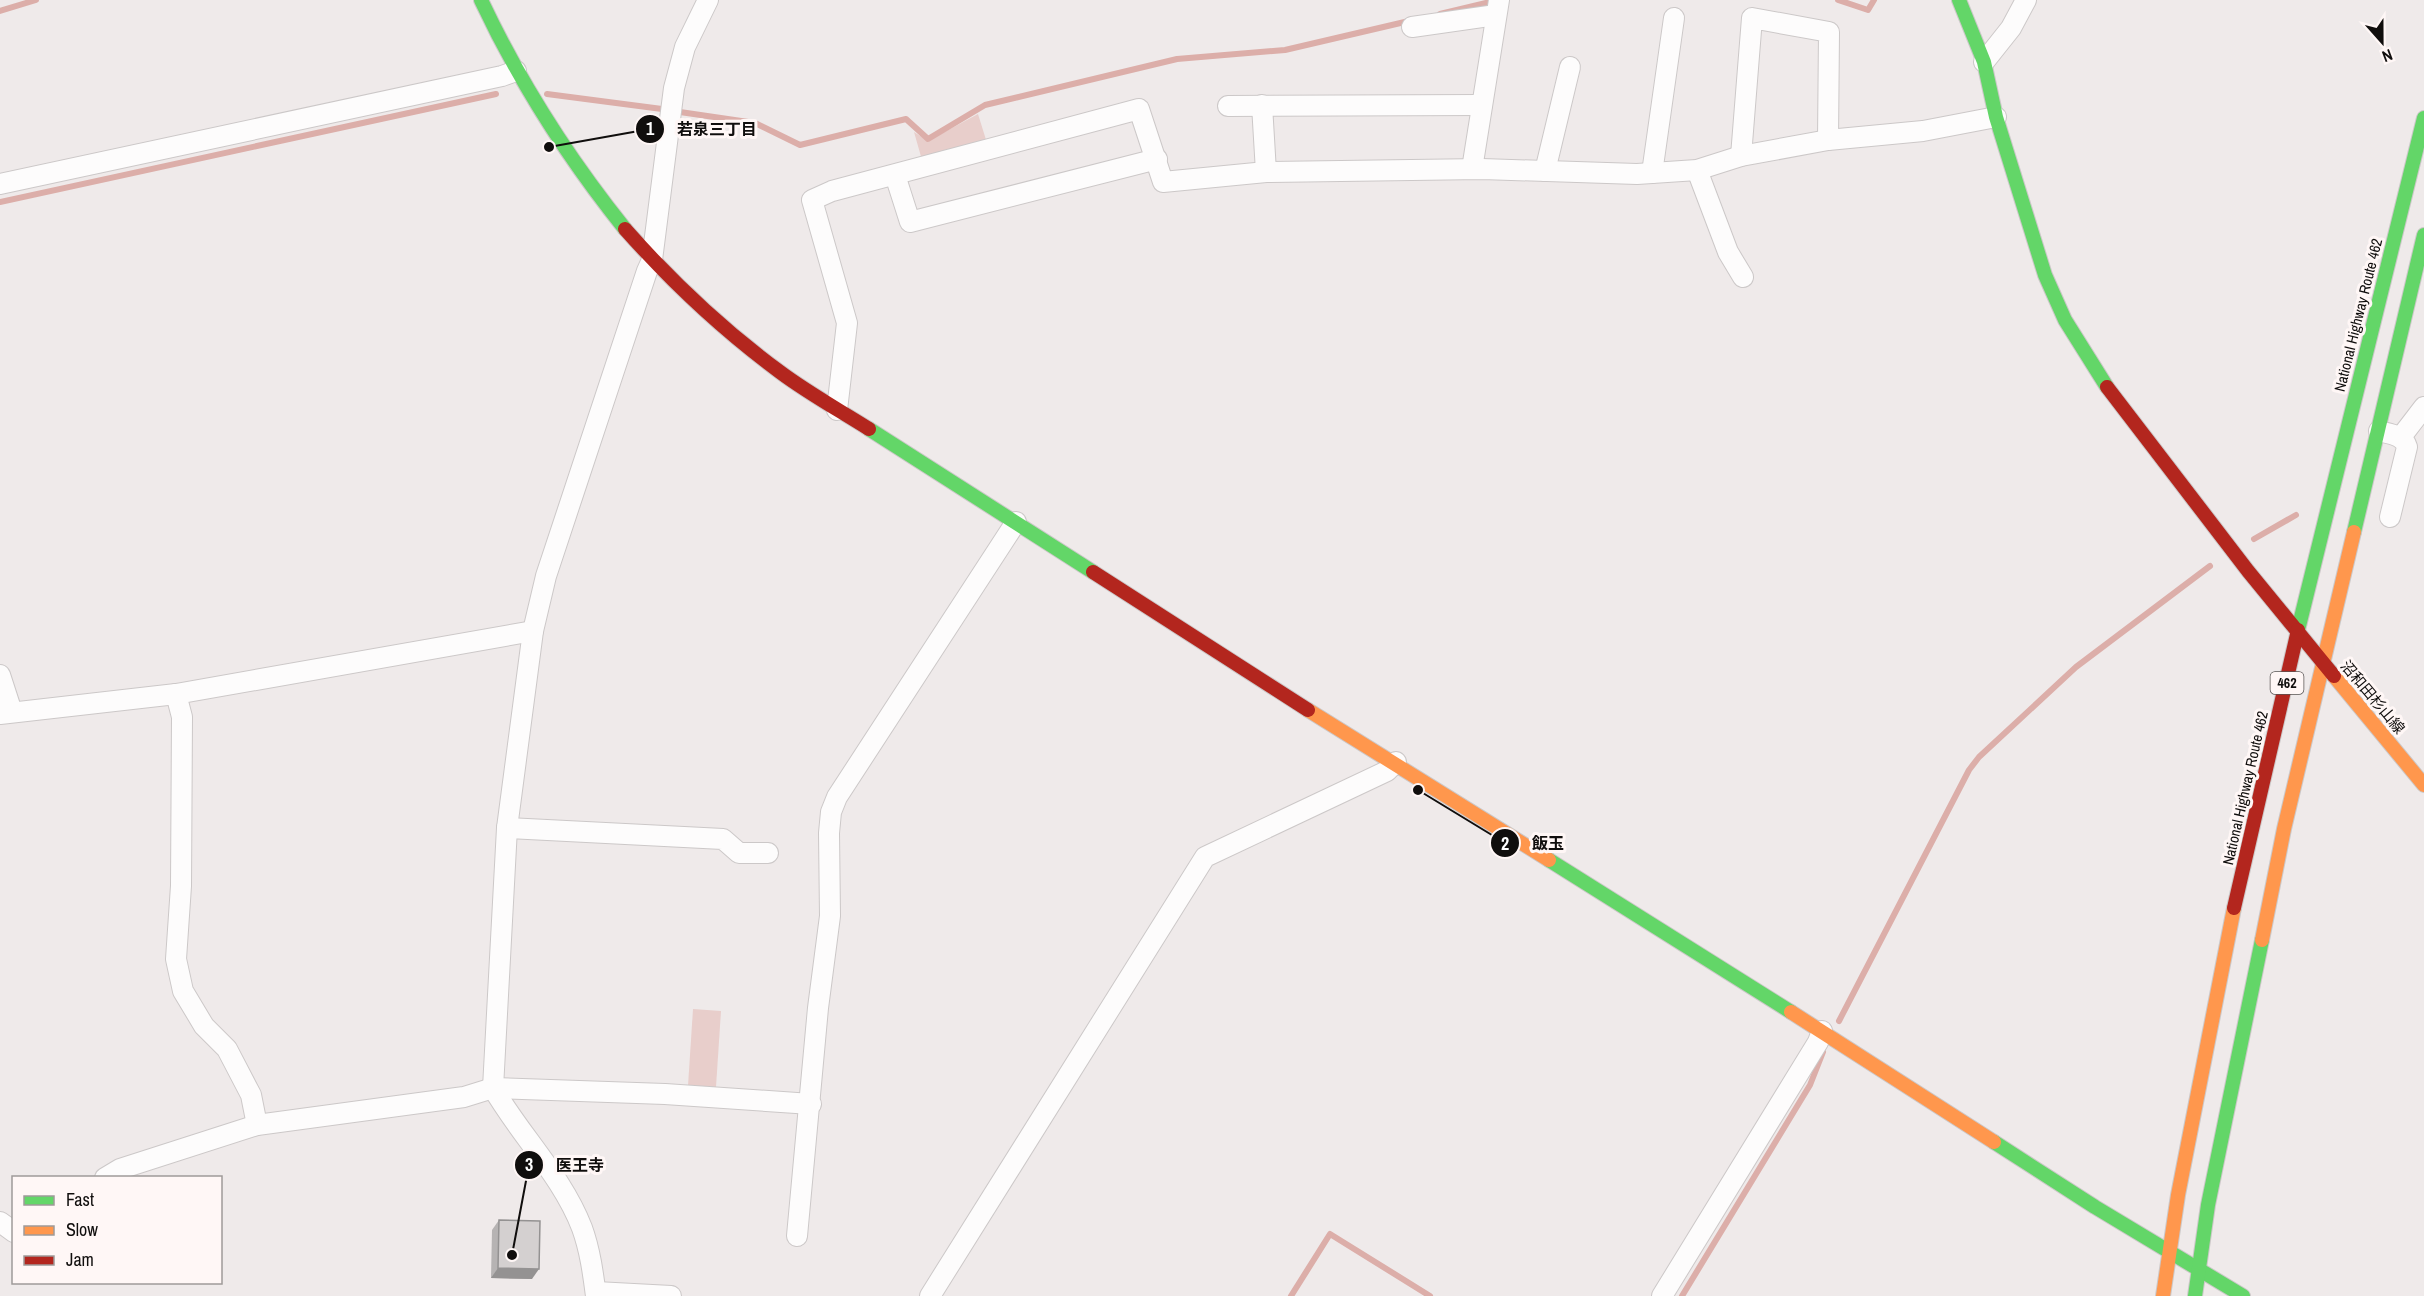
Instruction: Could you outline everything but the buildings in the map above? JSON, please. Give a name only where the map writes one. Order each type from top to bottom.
[{"type":"main road","points":[[481,0],[516,71],[575,163],[652,260],[740,340],[781,373],[837,411],[1016,522],[1288,697],[1396,762],[1822,1031],[2095,1207],[2243,1296]]},
{"type":"main road","name":"沼和田杉山線","points":[[1959,0],[1984,62],[1996,117],[2045,275],[2070,329],[2102,379],[2248,571],[2424,785]]},
{"type":"main road","name":"National Highway Route 462","points":[[2163,1296],[2168,1251],[2239,884],[2298,630],[2424,118]]},
{"type":"main road","name":"462","points":[[2195,1296],[2208,1205],[2284,829],[2424,235]]},
{"type":"street","points":[[671,1296],[596,1294],[582,1227],[564,1194],[493,1088],[507,828],[533,631],[548,572],[652,260],[674,88],[685,47],[708,0]]},
{"type":"street","points":[[1984,62],[2011,28],[2026,0]]},
{"type":"street","points":[[1412,27],[1498,7],[1472,169]]},
{"type":"street","points":[[1652,173],[1674,18]]},
{"type":"street","points":[[1741,156],[1752,18],[1828,33],[1828,140]]},
{"type":"street","points":[[1545,171],[1570,67]]},
{"type":"street","points":[[0,184],[502,76],[516,71]]},
{"type":"street","points":[[1262,105],[1266,172]]},
{"type":"street","points":[[1228,106],[1482,105]]},
{"type":"street","points":[[837,411],[847,323],[812,200],[832,191],[1139,109],[1163,182],[1266,172],[1472,169],[1652,173],[1697,170],[1741,156],[1828,140],[1923,131],[1996,117]]},
{"type":"street","points":[[895,175],[910,222],[1157,159]]},
{"type":"street","points":[[1697,170],[1728,252],[1743,277]]},
{"type":"street","points":[[2401,437],[2424,407]]},
{"type":"street","points":[[2379,431],[2401,437],[2405,441],[2406,455],[2390,517]]},
{"type":"street","points":[[797,1236],[811,1104],[818,1008],[830,916],[831,812],[837,797],[1016,522]]},
{"type":"street","points":[[0,675],[6,713],[176,693],[533,631]]},
{"type":"street","points":[[176,693],[182,717],[181,886],[176,959],[183,991],[204,1026],[227,1049],[251,1095],[257,1125]]},
{"type":"street","points":[[930,1296],[1205,857],[1388,771],[1396,762]]},
{"type":"street","points":[[507,828],[723,839],[739,853],[768,853]]},
{"type":"street","points":[[1662,1296],[1818,1042],[1822,1031]]},
{"type":"street","points":[[108,1176],[120,1169],[257,1125],[464,1097],[493,1088],[665,1094],[811,1104]]},
{"type":"shaded area","points":[[978,114],[987,143],[922,160],[914,132],[928,141]]},
{"type":"shaded area","points":[[693,1009],[721,1011],[716,1087],[688,1086]]},
{"type":"waterway","points":[[0,11],[36,0]]},
{"type":"waterway","points":[[1838,0],[1868,10],[1874,0]]},
{"type":"waterway","points":[[1440,14],[1494,1]]},
{"type":"waterway","points":[[680,112],[755,123],[800,145],[906,119],[928,139],[985,105],[1177,59],[1285,50],[1409,21]]},
{"type":"waterway","points":[[0,202],[496,94]]},
{"type":"waterway","points":[[547,94],[662,109]]},
{"type":"waterway","points":[[2254,539],[2296,515]]},
{"type":"waterway","points":[[1839,1021],[1969,770],[1979,757],[2076,667],[2210,566]]},
{"type":"waterway","points":[[1682,1296],[1810,1085],[1823,1052]]},
{"type":"waterway","points":[[1291,1296],[1330,1234],[1430,1296]]},
{"type":"traffic: fast","points":[[481,0],[512,61],[546,119],[584,175],[625,229]]},
{"type":"traffic: fast","points":[[1959,0],[1984,62],[1996,117],[2045,275],[2065,320],[2107,387]]},
{"type":"traffic: fast","points":[[2298,630],[2424,118]]},
{"type":"traffic: fast","points":[[2354,532],[2424,235]]},
{"type":"traffic: fast","points":[[869,429],[1093,572]]},
{"type":"traffic: fast","points":[[1549,860],[1791,1012]]},
{"type":"traffic: fast","points":[[2195,1296],[2208,1205],[2262,940]]},
{"type":"traffic: fast","points":[[1994,1142],[2095,1207],[2243,1296]]},
{"type":"traffic: slow","points":[[2262,940],[2284,829],[2354,532]]},
{"type":"traffic: slow","points":[[2334,676],[2424,785]]},
{"type":"traffic: slow","points":[[1308,710],[1549,860]]},
{"type":"traffic: slow","points":[[2163,1296],[2178,1195],[2234,908]]},
{"type":"traffic: slow","points":[[1791,1012],[1994,1142]]},
{"type":"traffic: jam","points":[[625,229],[661,268],[738,339],[791,380],[869,429]]},
{"type":"traffic: jam","points":[[2107,387],[2248,571],[2334,676]]},
{"type":"traffic: jam","points":[[1093,572],[1308,710]]},
{"type":"traffic: jam","points":[[2234,908],[2298,630]]},
{"type":"place","name":"若泉三丁目","points":[[549,147]]},
{"type":"place","name":"飯玉","points":[[1418,790]]},
{"type":"place","name":"医王寺","points":[[512,1255]]}]
